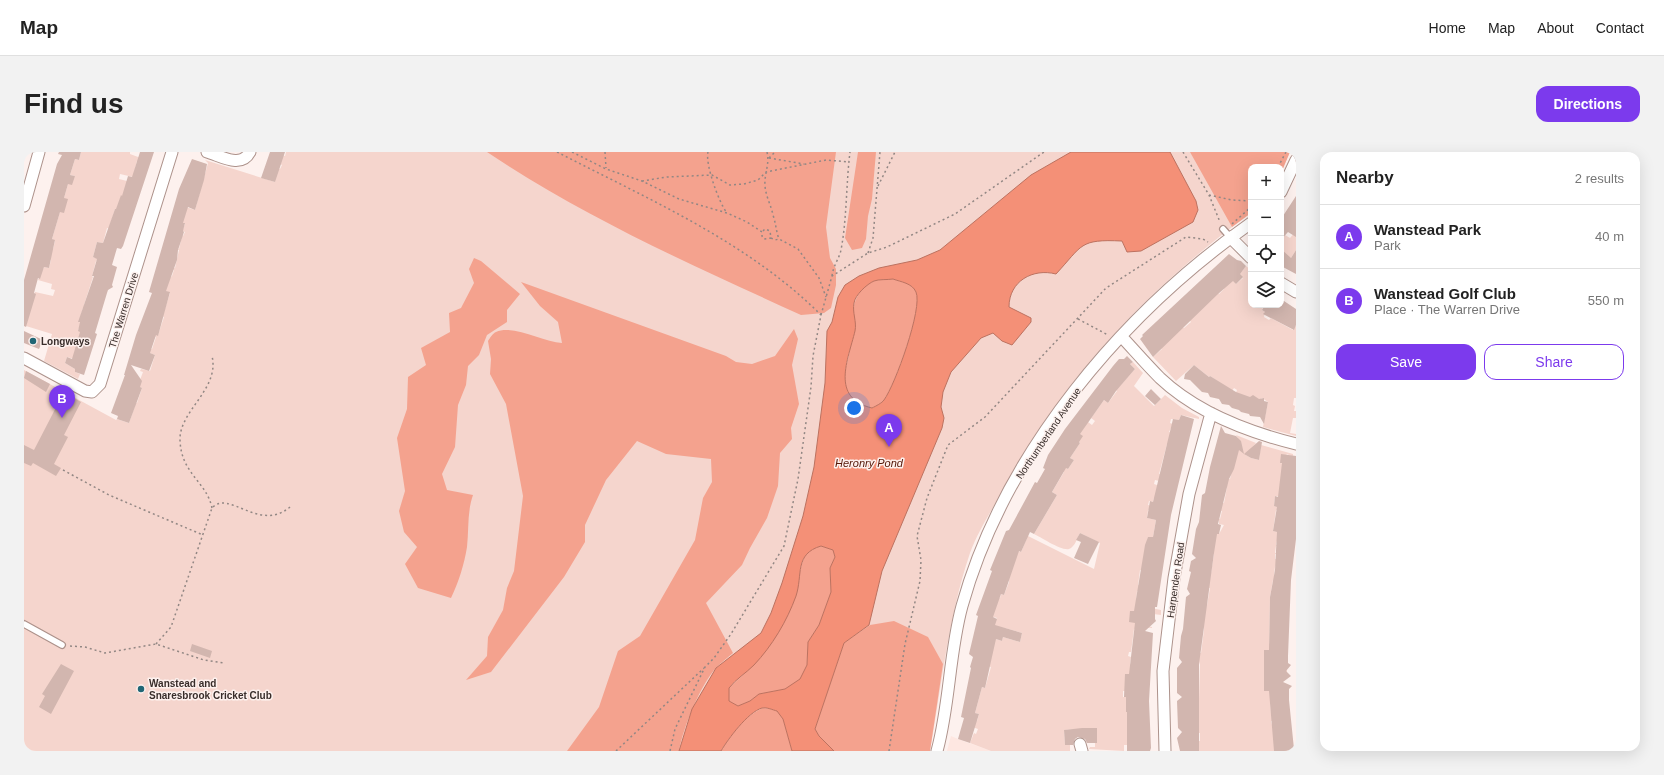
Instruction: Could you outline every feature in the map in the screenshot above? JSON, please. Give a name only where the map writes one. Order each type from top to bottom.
[{"type":"street","points":[[24,206],[39,152]]},
{"type":"street","name":"The Warren Drive","points":[[24,358],[86,391],[92,392],[100,384],[172,152]]},
{"type":"street","points":[[207,152],[237,162],[246,158],[250,152]]},
{"type":"street","points":[[1284,186],[1295,165]]},
{"type":"street","name":"Northumberland Avenue","points":[[937,751],[944,722],[955,642],[962,608],[983,545],[1013,484],[1068,400],[1118,339],[1172,285],[1217,247],[1227,233],[1248,224]]},
{"type":"street","points":[[1227,233],[1248,255]]},
{"type":"street","points":[[1284,286],[1296,292]]},
{"type":"street","points":[[1118,339],[1161,379],[1181,395],[1211,413],[1246,430],[1296,444]]},
{"type":"street","name":"Harpenden Road","points":[[1165,751],[1163,671],[1174,578],[1190,494],[1211,413]]},
{"type":"lane","points":[[24,624],[62,645]]},
{"type":"path","points":[[557,152],[707,230],[766,270],[809,303],[822,315]]},
{"type":"path","points":[[572,152],[606,169],[642,181],[679,199],[700,206],[710,206],[747,222],[762,232],[764,239],[779,239],[798,248],[819,278],[826,297]]},
{"type":"path","points":[[605,152],[606,169]]},
{"type":"path","points":[[708,152],[709,169],[712,175],[714,189],[727,213]]},
{"type":"path","points":[[767,152],[766,197],[774,216],[775,228],[779,239]]},
{"type":"path","points":[[768,158],[775,152]]},
{"type":"path","points":[[617,751],[714,658],[731,634],[784,546],[798,478],[811,387],[813,356],[833,266],[840,252],[848,186],[850,152]]},
{"type":"path","points":[[868,253],[873,238],[880,152]]},
{"type":"path","points":[[877,188],[895,152]]},
{"type":"path","points":[[832,276],[868,253],[887,247],[954,214],[1044,152]]},
{"type":"path","points":[[1183,152],[1209,195],[1227,233]]},
{"type":"path","points":[[1280,164],[1286,152]]},
{"type":"path","points":[[768,158],[805,164]]},
{"type":"path","points":[[642,181],[668,177],[712,175],[730,185],[758,180],[766,172],[805,164],[826,160],[849,162]]},
{"type":"path","points":[[1209,195],[1232,200],[1248,201]]},
{"type":"path","points":[[1231,224],[1248,210]]},
{"type":"path","points":[[762,232],[765,229],[770,231],[771,238]]},
{"type":"path","points":[[889,751],[905,644],[920,581],[921,560],[917,536],[927,498],[948,445],[986,417],[1106,288],[1186,237],[1203,239],[1217,247]]},
{"type":"path","points":[[1078,319],[1118,339]]},
{"type":"path","points":[[62,645],[85,647],[105,653],[150,646],[156,644],[171,627],[212,508],[210,499],[186,466],[180,440],[182,427],[206,387],[213,370],[212,356]]},
{"type":"path","points":[[63,470],[110,495],[203,535]]},
{"type":"path","points":[[212,508],[215,505],[226,503],[266,517],[283,513],[290,507]]},
{"type":"path","points":[[156,644],[204,660],[224,663]]},
{"type":"path","points":[[670,751],[675,729],[705,667]]},
{"type":"shaded area","points":[[81,152],[130,152],[130,154],[149,161],[148,164],[137,161],[133,177],[120,174],[119,179],[127,181],[127,197],[121,196],[117,208],[122,211],[115,209],[110,225],[111,229],[107,228],[103,243],[97,242],[93,257],[99,259],[96,261],[93,277],[84,305],[87,310],[83,308],[79,322],[91,326],[80,326],[78,330],[81,332],[84,362],[67,357],[65,363],[75,369],[75,372],[80,374],[78,379],[44,361],[52,334],[26,326],[35,292],[53,296],[55,290],[51,289],[52,284],[38,280],[44,267],[49,268],[51,260],[46,258],[53,249],[55,241],[52,239],[68,184],[75,176],[70,175],[75,159],[79,160]]},
{"type":"shaded area","points":[[286,152],[1290,152],[1284,166],[1284,164],[1248,164],[1248,215],[1177,272],[1111,337],[1081,372],[1027,449],[985,521],[970,553],[962,577],[946,651],[930,751],[24,751],[24,370],[116,420],[129,423],[135,406],[133,402],[137,403],[142,388],[131,385],[140,380],[143,372],[140,371],[141,369],[150,371],[155,355],[144,351],[147,348],[152,349],[156,337],[150,333],[158,335],[164,317],[156,314],[163,315],[170,293],[157,288],[172,276],[174,270],[165,265],[175,268],[179,250],[170,247],[179,249],[182,236],[185,232],[176,229],[183,229],[185,224],[183,223],[183,206],[195,210],[208,163],[205,160],[275,182],[276,168],[280,169],[282,165],[280,164],[282,155],[285,156]]},
{"type":"shaded area","points":[[487,152],[836,152],[826,227],[830,258],[836,269],[836,285],[831,308],[824,313],[801,315],[680,259],[601,220],[524,176]]},
{"type":"shaded area","points":[[858,152],[876,152],[872,199],[868,216],[866,239],[862,248],[852,250],[845,238]]},
{"type":"shaded area","points":[[1190,152],[1290,152],[1284,166],[1284,164],[1248,164],[1248,215],[1232,227]]},
{"type":"shaded area","points":[[1296,231],[1296,250],[1291,258],[1284,259],[1284,236],[1285,235],[1290,238]]},
{"type":"shaded area","points":[[474,258],[481,261],[520,294],[507,310],[507,322],[487,335],[479,355],[468,366],[466,385],[458,405],[455,447],[442,474],[447,490],[473,495],[469,514],[466,554],[459,579],[451,598],[418,588],[405,564],[417,547],[404,532],[399,511],[405,491],[397,438],[407,409],[408,377],[426,365],[421,348],[450,332],[449,313],[461,308],[474,283],[469,269]]},
{"type":"shaded area","points":[[1246,266],[1248,268],[1248,308],[1263,308],[1262,310],[1265,312],[1264,317],[1269,320],[1271,318],[1293,330],[1296,325],[1296,398],[1294,398],[1293,405],[1295,406],[1294,411],[1296,411],[1296,418],[1293,418],[1290,433],[1296,434],[1296,436],[1263,427],[1268,402],[1262,398],[1260,400],[1250,397],[1248,401],[1235,395],[1237,390],[1234,388],[1232,391],[1210,376],[1209,377],[1194,365],[1176,381],[1153,357],[1162,349],[1157,344],[1182,327],[1184,328],[1191,322],[1186,316],[1214,289],[1219,294],[1224,289],[1221,284],[1233,280],[1236,284],[1243,278],[1236,270],[1242,271]]},
{"type":"shaded area","points":[[893,279],[906,283],[914,289],[916,292],[917,301],[916,313],[907,346],[895,379],[883,401],[872,408],[854,400],[845,387],[844,378],[849,355],[852,313],[859,294],[865,287],[876,280]]},
{"type":"shaded area","points":[[521,282],[726,356],[736,362],[752,364],[775,356],[794,329],[798,339],[792,365],[799,404],[791,428],[792,439],[780,453],[778,486],[767,518],[742,565],[706,603],[733,653],[717,667],[705,684],[684,730],[679,751],[567,751],[599,707],[618,651],[640,636],[695,540],[703,498],[712,482],[711,459],[666,454],[637,441],[606,480],[585,525],[585,542],[564,577],[491,672],[466,680],[487,656],[488,637],[503,610],[507,588],[514,571],[523,496],[506,404],[490,374],[491,359],[488,341],[496,332],[511,330],[562,343],[558,322],[540,306]]},
{"type":"shaded area","points":[[1133,362],[1143,373],[1134,386],[1154,406],[1165,395],[1182,408],[1199,417],[1199,419],[1181,415],[1179,420],[1171,419],[1170,423],[1173,424],[1169,432],[1176,434],[1172,445],[1167,444],[1159,474],[1177,478],[1164,482],[1155,480],[1154,484],[1157,485],[1160,500],[1154,498],[1153,502],[1149,501],[1148,505],[1159,508],[1148,510],[1147,518],[1156,520],[1153,537],[1148,537],[1148,571],[1140,570],[1138,585],[1148,586],[1147,592],[1137,591],[1136,602],[1145,607],[1161,610],[1161,615],[1130,611],[1147,626],[1152,627],[1140,627],[1140,629],[1134,629],[1131,652],[1129,652],[1128,656],[1131,657],[1130,664],[1136,665],[1136,674],[1125,674],[1137,691],[1123,691],[1123,697],[1128,697],[1136,706],[1126,706],[1126,711],[1137,712],[1137,745],[1124,745],[1124,751],[1089,749],[1090,747],[1095,747],[1095,743],[1097,743],[1097,728],[1064,730],[1065,745],[1070,745],[1070,751],[991,751],[970,743],[974,733],[976,734],[978,729],[964,724],[977,721],[979,714],[975,713],[982,687],[985,688],[991,667],[974,663],[993,638],[1002,641],[1003,637],[1020,642],[1022,633],[1005,628],[991,627],[997,618],[990,616],[996,597],[1000,598],[1001,594],[1004,595],[1009,582],[1010,548],[1021,552],[1027,538],[1018,531],[1094,569],[1100,543],[1080,533],[1073,546],[1069,549],[1065,549],[1056,546],[1034,534],[1057,495],[1052,492],[1064,472],[1054,466],[1057,462],[1068,469],[1074,460],[1070,458],[1080,443],[1069,427],[1088,422],[1092,425],[1095,421],[1091,418],[1104,400],[1108,403],[1117,391],[1109,384],[1119,387],[1135,369],[1130,364]]},
{"type":"shaded area","points":[[1236,435],[1256,443],[1246,455],[1251,458],[1259,460],[1261,445],[1293,454],[1293,457],[1287,454],[1280,463],[1292,464],[1288,498],[1275,496],[1274,506],[1287,508],[1296,513],[1276,510],[1273,531],[1279,532],[1276,545],[1280,545],[1276,546],[1275,553],[1279,554],[1275,554],[1275,559],[1280,559],[1275,567],[1274,575],[1278,576],[1277,580],[1273,580],[1270,597],[1269,643],[1275,650],[1264,650],[1264,659],[1287,669],[1287,672],[1264,672],[1264,691],[1288,691],[1270,695],[1271,714],[1289,713],[1277,721],[1271,721],[1272,725],[1277,725],[1287,751],[1199,751],[1196,741],[1200,741],[1200,733],[1198,733],[1200,665],[1197,653],[1201,653],[1204,630],[1200,604],[1207,605],[1210,588],[1189,585],[1211,573],[1214,554],[1205,552],[1208,532],[1219,534],[1224,525],[1219,524],[1219,520],[1201,515],[1220,519],[1222,511],[1218,510],[1220,502],[1224,503],[1227,478],[1230,479],[1239,440]]},
{"type":"shaded area","points":[[821,546],[833,550],[835,557],[830,568],[831,592],[819,625],[808,642],[807,665],[800,680],[785,689],[759,694],[750,701],[738,706],[729,701],[729,688],[745,673],[800,572],[806,555],[808,552]]},
{"type":"shaded area","points":[[894,621],[928,637],[943,664],[930,751],[834,751],[819,736],[815,729],[844,643],[870,625]]},
{"type":"shaded area","points":[[763,708],[777,710],[783,719],[792,751],[721,751],[744,720],[756,711]]},
{"type":"shaded area","points":[[951,736],[958,739],[991,751],[947,751]]},
{"type":"water","name":"Heronry Pond","points":[[1071,152],[1170,152],[1196,201],[1198,210],[1193,222],[1141,251],[1127,252],[1122,241],[1097,241],[1089,243],[1077,250],[1056,274],[1039,273],[1024,278],[1013,290],[1009,307],[1031,318],[1031,322],[1012,345],[1002,341],[993,333],[981,338],[951,372],[943,392],[941,407],[944,418],[942,428],[882,571],[869,625],[844,643],[815,729],[819,736],[834,751],[792,751],[783,719],[777,711],[762,708],[745,720],[733,733],[721,751],[679,751],[692,709],[716,668],[761,633],[771,613],[782,583],[803,516],[814,467],[825,383],[827,331],[832,322],[838,297],[845,285],[859,276],[879,268],[917,260],[940,250],[1031,175]],"holes":[[[893,279],[906,283],[916,292],[916,314],[907,346],[889,392],[883,401],[872,408],[859,403],[851,396],[846,387],[846,365],[855,331],[854,303],[859,293],[871,282]],[[821,546],[833,550],[835,557],[830,568],[831,592],[819,625],[808,642],[807,665],[800,679],[785,689],[759,694],[750,701],[738,706],[729,701],[729,688],[761,658],[773,641],[784,624],[796,596],[803,560],[812,550]]]},
{"type":"building","points":[[59,152],[81,152],[79,160],[75,159],[70,175],[75,176],[72,185],[68,184],[64,198],[68,199],[64,213],[60,212],[52,239],[55,240],[49,268],[44,267],[40,279],[38,278],[34,293],[36,294],[26,327],[24,326],[24,280],[57,164],[62,155],[58,154]]},
{"type":"building","points":[[140,152],[154,152],[123,246],[121,249],[117,248],[112,265],[117,267],[112,285],[113,287],[108,290],[107,293],[95,333],[97,334],[84,375],[75,372],[75,369],[65,363],[67,357],[72,359],[80,332],[78,331],[80,322],[78,322],[94,276],[92,276],[97,259],[93,257],[97,242],[103,243],[115,209],[121,195],[122,196],[128,176],[132,177]]},
{"type":"building","points":[[270,152],[285,152],[275,182],[261,178]]},
{"type":"building","points":[[192,159],[207,164],[204,180],[195,210],[188,207],[183,223],[185,223],[184,232],[178,250],[177,260],[166,291],[170,292],[158,336],[156,335],[150,353],[155,355],[149,371],[131,365],[142,381],[140,387],[142,388],[129,423],[117,419],[118,416],[111,413],[125,375],[136,335],[152,293],[149,292],[179,189]]},
{"type":"building","points":[[1296,196],[1296,237],[1288,232],[1284,237],[1284,214]]},
{"type":"building","points":[[1296,250],[1296,274],[1284,268],[1284,252],[1291,258]]},
{"type":"building","points":[[1229,254],[1241,261],[1246,266],[1240,274],[1243,277],[1236,284],[1233,281],[1218,294],[1153,357],[1140,339],[1143,336],[1142,335]]},
{"type":"building","points":[[1284,301],[1296,309],[1296,325],[1294,330],[1263,314],[1265,312],[1262,310],[1263,308],[1284,308]]},
{"type":"building","name":"Longways","points":[[24,331],[43,340],[39,349],[24,343]]},
{"type":"building","points":[[1127,356],[1133,362],[1130,364],[1135,369],[1108,403],[1104,400],[1080,434],[1083,436],[1070,458],[1074,460],[1068,469],[1066,468],[1052,492],[1057,495],[1034,534],[1030,532],[1021,552],[1019,551],[1004,595],[1001,594],[993,617],[997,619],[995,625],[1022,633],[1020,642],[1003,637],[1002,641],[996,639],[985,688],[982,687],[975,713],[979,714],[970,743],[958,739],[964,718],[961,717],[973,657],[969,654],[978,616],[976,615],[992,571],[990,570],[1006,531],[1009,530],[1035,482],[1037,483],[1045,469],[1043,468],[1048,455],[1065,429],[1113,366],[1119,359],[1124,359]]},
{"type":"building","points":[[1194,365],[1209,377],[1210,376],[1236,392],[1250,397],[1253,395],[1259,399],[1264,398],[1264,401],[1268,402],[1264,424],[1260,417],[1250,416],[1249,414],[1232,408],[1229,405],[1222,404],[1219,399],[1210,397],[1208,393],[1202,392],[1190,380],[1184,379],[1185,374]]},
{"type":"building","points":[[26,371],[50,384],[46,392],[24,378]]},
{"type":"building","points":[[1151,389],[1161,399],[1155,405],[1145,396]]},
{"type":"building","points":[[64,392],[81,402],[64,435],[68,437],[54,464],[61,468],[56,476],[33,463],[31,466],[24,463],[24,445],[34,450]]},
{"type":"building","points":[[1181,415],[1194,419],[1171,515],[1157,607],[1155,607],[1156,621],[1145,631],[1153,633],[1149,701],[1151,748],[1150,751],[1127,751],[1127,712],[1126,697],[1124,697],[1125,674],[1129,674],[1135,623],[1129,622],[1130,611],[1134,611],[1145,545],[1148,537],[1153,537],[1156,520],[1147,518],[1150,501],[1153,502],[1173,419],[1179,420]]},
{"type":"building","points":[[1221,426],[1225,433],[1236,436],[1241,441],[1244,454],[1239,450],[1234,469],[1229,479],[1218,524],[1221,525],[1219,534],[1217,534],[1199,664],[1199,751],[1180,751],[1177,738],[1182,732],[1178,728],[1177,701],[1182,697],[1177,693],[1177,668],[1182,662],[1179,658],[1186,597],[1190,594],[1187,589],[1191,572],[1189,571],[1191,561],[1196,558],[1192,554],[1196,529],[1199,522],[1202,495],[1205,493]]},
{"type":"building","points":[[1259,441],[1262,442],[1259,460],[1244,454]]},
{"type":"building","points":[[1281,454],[1296,456],[1296,539],[1291,580],[1288,656],[1288,663],[1291,665],[1286,671],[1291,676],[1283,682],[1292,686],[1289,689],[1289,700],[1294,749],[1292,751],[1274,751],[1269,691],[1264,691],[1264,650],[1269,650],[1270,597],[1275,570],[1277,532],[1273,531],[1277,507],[1274,506],[1275,496],[1278,497],[1282,463],[1280,463]]},
{"type":"building","points":[[1080,533],[1099,542],[1088,564],[1074,558],[1081,542],[1076,540]]},
{"type":"building","points":[[192,644],[212,651],[210,658],[190,651]]},
{"type":"building","points":[[61,664],[74,671],[51,714],[39,707],[45,696],[42,694]]},
{"type":"building","points":[[1097,728],[1097,743],[1087,743],[1085,739],[1078,737],[1075,739],[1073,745],[1065,745],[1064,730]]},
{"type":"place","name":"Longways","points":[[33,341]]},
{"type":"place","name":"Wanstead Golf Club","points":[[62,418]]},
{"type":"place","name":"Wanstead Park","points":[[889,447]]},
{"type":"place","name":"Wanstead and Snaresbrook Cricket Club","points":[[141,689]]}]
